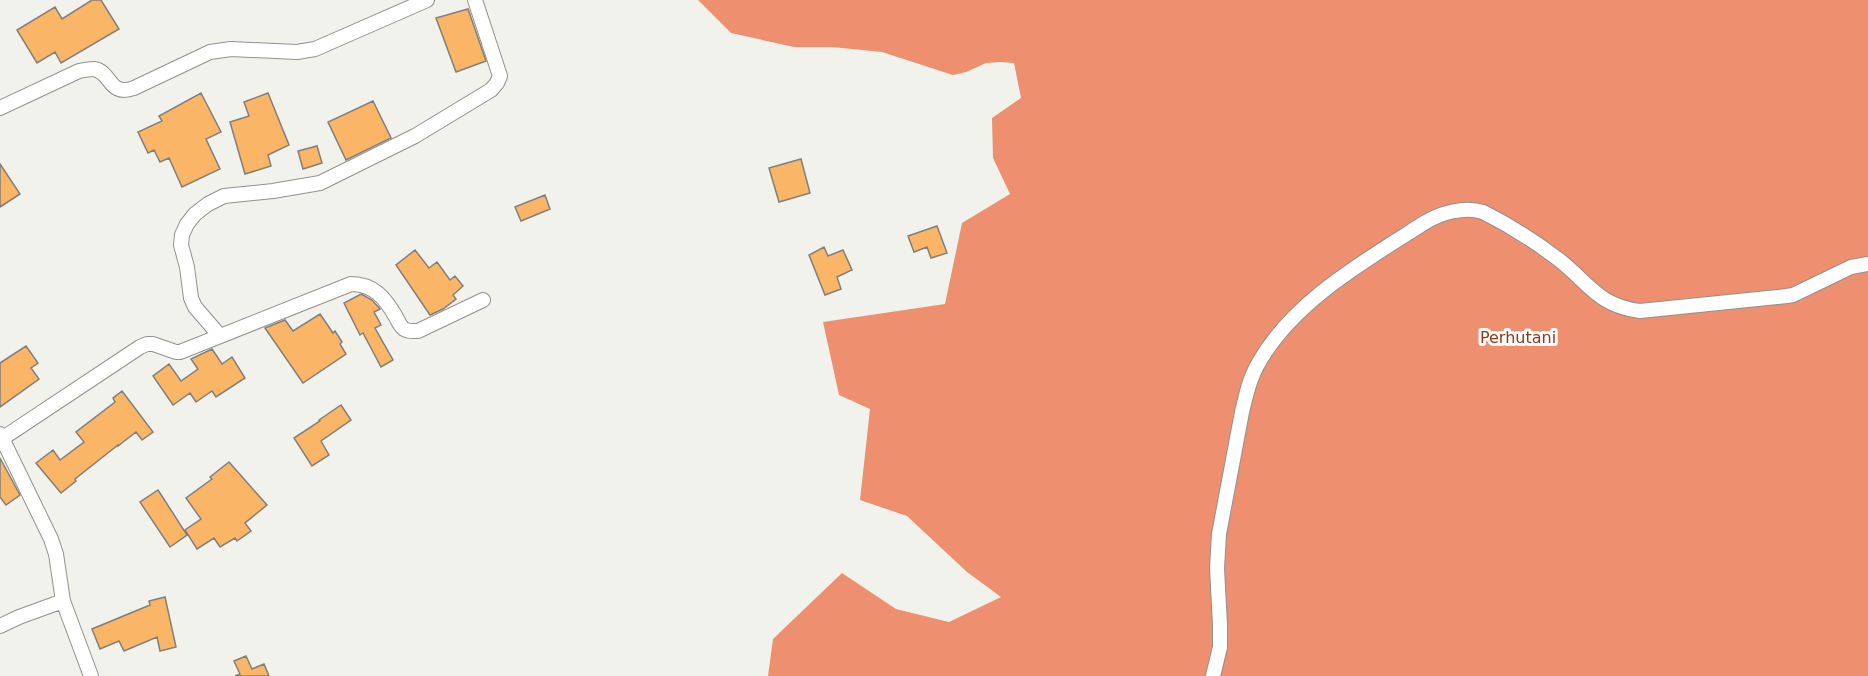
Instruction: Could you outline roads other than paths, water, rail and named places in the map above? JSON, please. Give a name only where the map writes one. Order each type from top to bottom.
[{"type":"street","points":[[0,108],[79,71],[97,70],[116,88],[123,91],[210,52],[231,49],[297,52],[315,49],[426,0]]},
{"type":"street","points":[[220,336],[195,307],[191,298],[187,267],[181,245],[187,224],[208,204],[224,196],[320,183],[414,136],[491,90],[500,76],[475,0]]},
{"type":"street","points":[[1213,676],[1220,647],[1217,568],[1219,534],[1246,393],[1256,367],[1269,347],[1302,309],[1346,274],[1424,223],[1435,217],[1464,210],[1483,212],[1527,236],[1565,265],[1600,298],[1623,308],[1640,311],[1793,295],[1851,267],[1868,264]]},
{"type":"street","points":[[91,676],[63,601],[56,554],[51,539],[2,436],[140,347],[150,344],[180,352],[351,284],[362,284],[376,291],[389,305],[401,326],[408,331],[418,330],[483,300]]},
{"type":"street","points":[[0,626],[63,601]]},
{"type":"park label","name":"Perhutani","points":[[1518,337]]}]
